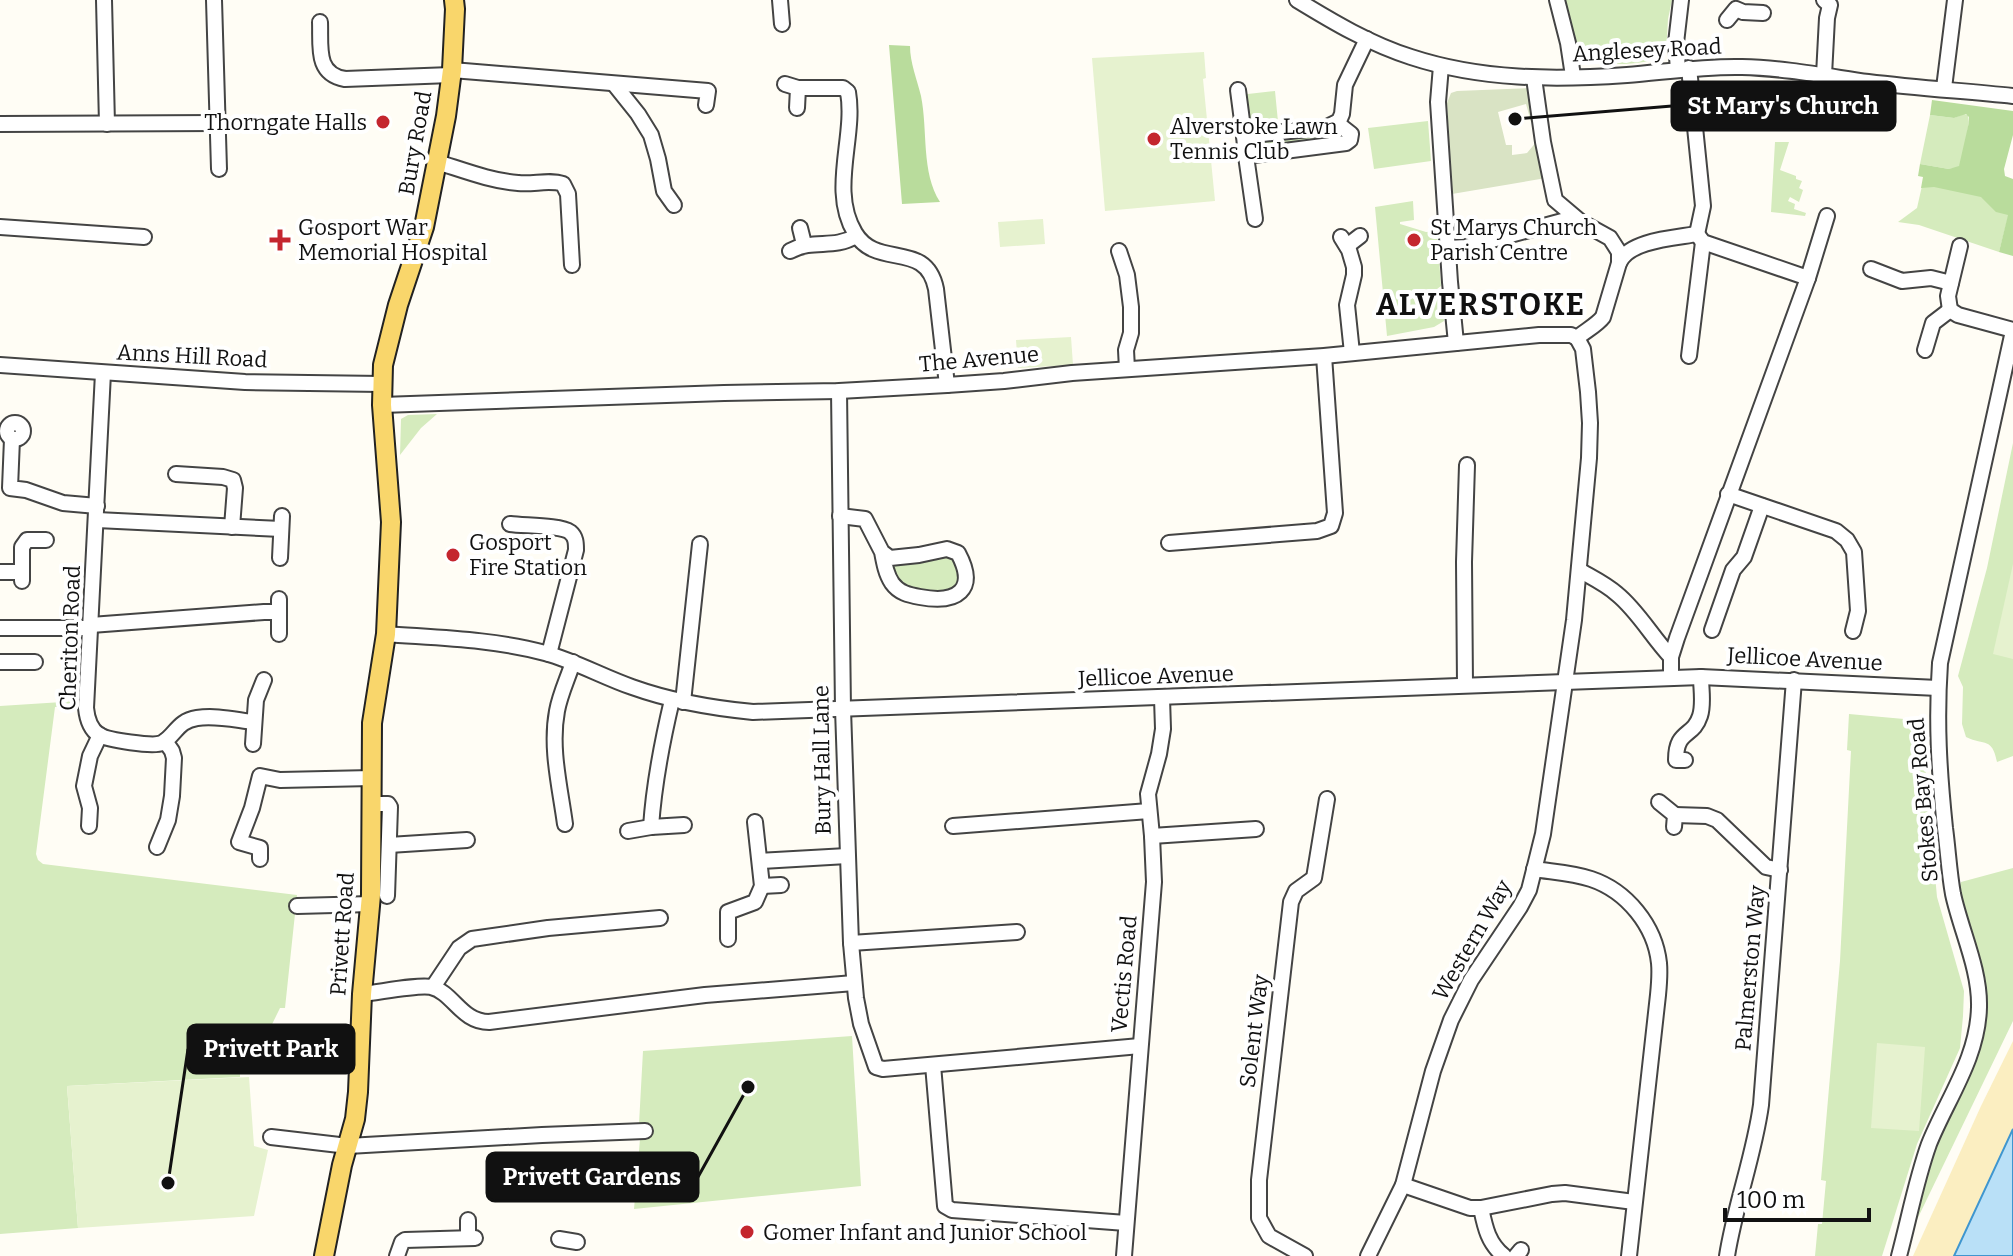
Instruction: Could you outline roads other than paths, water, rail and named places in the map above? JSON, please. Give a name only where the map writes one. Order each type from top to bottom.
[{"type":"main road","name":"Bury Road","points":[[382,384],[387,345],[424,227],[446,116],[452,72],[455,3]]},
{"type":"main road","name":"Privett Road","points":[[324,1256],[342,1165],[355,1119],[362,994],[379,900],[372,723],[386,634],[391,522],[382,384]]},
{"type":"street","points":[[104,0],[107,124]]},
{"type":"street","points":[[214,0],[219,169]]},
{"type":"street","points":[[780,0],[782,24]]},
{"type":"street","name":"Anglesey Road","points":[[1297,0],[1367,39],[1409,57],[1495,76],[1626,75],[1746,67],[2013,96]]},
{"type":"street","points":[[1557,0],[1573,76]]},
{"type":"street","points":[[1681,0],[1677,34],[1703,206],[1689,356]]},
{"type":"street","points":[[1944,88],[1955,0]]},
{"type":"street","points":[[1824,75],[1830,2]]},
{"type":"street","points":[[1734,10],[1763,13]]},
{"type":"street","points":[[320,22],[323,64],[336,77],[345,79],[452,72],[708,91],[706,105]]},
{"type":"street","points":[[1244,136],[1327,127],[1337,123],[1342,114],[1345,85],[1367,39]]},
{"type":"street","points":[[1441,66],[1438,102],[1456,343]]},
{"type":"street","points":[[1534,78],[1543,142],[1563,220]]},
{"type":"street","points":[[614,84],[651,135],[664,191],[674,205]]},
{"type":"street","points":[[797,108],[791,86],[843,88],[849,93],[844,185],[848,218],[862,243],[876,252],[920,261],[931,274],[936,289],[947,385]]},
{"type":"street","points":[[1238,90],[1255,219]]},
{"type":"street","points":[[0,124],[218,123]]},
{"type":"street","points":[[1246,156],[1346,143],[1351,134],[1337,123]]},
{"type":"street","points":[[437,162],[518,183],[563,184],[568,194],[572,265]]},
{"type":"street","points":[[1557,203],[1581,222]]},
{"type":"street","points":[[1671,678],[1671,657],[1808,278],[1827,216]]},
{"type":"street","points":[[1448,248],[1466,247],[1571,219],[1629,243],[1700,238],[1808,278]]},
{"type":"street","points":[[0,227],[144,237]]},
{"type":"street","points":[[800,228],[804,244]]},
{"type":"street","points":[[1606,234],[1616,246],[1619,263]]},
{"type":"street","points":[[790,251],[804,244],[839,243],[856,236]]},
{"type":"street","points":[[1352,353],[1347,305],[1354,267],[1344,241],[1360,236]]},
{"type":"street","points":[[1577,338],[1603,317],[1622,256],[1643,244]]},
{"type":"street","points":[[1960,246],[1948,300],[1950,310],[2013,330]]},
{"type":"street","points":[[1119,251],[1127,275],[1131,307],[1127,369]]},
{"type":"street","points":[[1870,270],[1902,281],[1931,278],[1951,283]]},
{"type":"street","points":[[1925,350],[1933,323],[1950,310]]},
{"type":"street","name":"Stokes Bay Road","points":[[1899,1256],[1918,1175],[1930,1141],[1968,1061],[1979,1007],[1977,980],[1952,886],[1939,775],[1938,688],[1940,663],[2013,330]]},
{"type":"street","name":"The Avenue","points":[[382,405],[947,385],[1324,356],[1539,335],[1571,335],[1577,338]]},
{"type":"street","name":"Western Way","points":[[1368,1256],[1403,1185],[1433,1071],[1451,1020],[1471,980],[1529,890],[1543,834],[1579,570],[1589,458],[1590,423],[1583,349],[1577,338]]},
{"type":"street","points":[[1169,543],[1336,531],[1324,356]]},
{"type":"street","name":"Anns Hill Road","points":[[0,365],[245,382],[382,384]]},
{"type":"street","name":"Cheriton Road","points":[[103,373],[86,716],[100,735],[112,739],[152,744],[165,741]]},
{"type":"street","name":"Bury Hall Lane","points":[[839,391],[843,709],[854,983],[861,1024],[876,1067],[933,1065]]},
{"type":"street","points":[[12,439],[5,488],[26,490],[97,513],[232,527],[281,523],[280,558]]},
{"type":"street","points":[[1465,685],[1467,465]]},
{"type":"street","points":[[176,474],[233,480],[232,527]]},
{"type":"street","points":[[1728,494],[1836,531],[1847,540],[1854,552],[1858,611],[1853,631]]},
{"type":"street","points":[[1712,630],[1733,570],[1744,557],[1762,506]]},
{"type":"street","points":[[840,516],[865,519],[882,552],[893,585],[904,594],[949,599],[957,596],[966,580],[965,564],[958,553],[947,549],[890,558],[882,552]]},
{"type":"street","points":[[510,524],[565,530],[573,535],[576,542],[549,654]]},
{"type":"street","points":[[0,572],[22,576],[22,547],[27,540],[46,540]]},
{"type":"street","points":[[651,827],[659,753],[677,701],[700,544]]},
{"type":"street","points":[[1579,570],[1617,594],[1671,657]]},
{"type":"street","points":[[0,628],[90,627],[246,613],[279,606],[279,634]]},
{"type":"street","name":"Jellicoe Avenue","points":[[386,634],[517,646],[573,662],[630,687],[677,701],[753,712],[1701,677],[1938,688]]},
{"type":"street","points":[[0,662],[35,662]]},
{"type":"street","points":[[565,824],[555,732],[557,709],[573,662]]},
{"type":"street","points":[[1685,760],[1676,760],[1676,746],[1695,726],[1700,715],[1701,677]]},
{"type":"street","points":[[253,744],[256,700],[264,680]]},
{"type":"street","name":"Palmerston Way","points":[[1727,1256],[1731,1228],[1758,1130],[1794,680]]},
{"type":"street","name":"Vectis Road","points":[[1124,1256],[1154,882],[1148,794],[1163,729],[1162,698]]},
{"type":"street","points":[[157,847],[168,820],[172,796],[174,758],[165,741],[181,723],[195,718],[254,722]]},
{"type":"street","points":[[91,827],[84,786],[90,756],[100,735]]},
{"type":"street","points":[[260,859],[260,848],[234,841],[252,808],[256,774],[280,780],[372,778]]},
{"type":"street","name":"Solent Way","points":[[1305,1256],[1269,1236],[1259,1218],[1259,1180],[1291,902],[1296,891],[1314,878],[1327,799]]},
{"type":"street","points":[[1659,802],[1675,821],[1707,816],[1717,820],[1766,867],[1780,870]]},
{"type":"street","name":"Privett Road","points":[[373,804],[390,805],[389,845],[379,900]]},
{"type":"street","points":[[953,826],[1149,811]]},
{"type":"street","points":[[728,939],[728,912],[755,902],[762,886],[755,822]]},
{"type":"street","points":[[628,831],[684,825]]},
{"type":"street","points":[[1152,836],[1257,830]]},
{"type":"street","points":[[389,845],[467,841]]},
{"type":"street","points":[[760,861],[847,856]]},
{"type":"street","points":[[1534,869],[1591,879],[1616,891],[1634,908],[1651,933],[1659,963],[1629,1256]]},
{"type":"street","points":[[762,886],[781,885]]},
{"type":"street","points":[[297,906],[379,900]]},
{"type":"street","points":[[433,987],[459,948],[472,939],[548,928],[660,918]]},
{"type":"street","points":[[851,943],[1017,932]]},
{"type":"street","points":[[362,994],[433,987],[472,1018],[489,1022],[705,995],[854,983]]},
{"type":"street","points":[[1126,1223],[952,1210],[945,1206],[933,1065],[1140,1046]]},
{"type":"street","points":[[271,1137],[348,1146],[645,1131]]},
{"type":"street","points":[[1403,1185],[1470,1208],[1569,1193],[1634,1202]]},
{"type":"street","points":[[1481,1208],[1490,1241],[1504,1256]]},
{"type":"street","points":[[397,1256],[405,1240],[471,1238],[468,1220]]},
{"type":"water","points":[[2013,1129],[2013,1256],[1954,1256]]},
{"type":"place","name":"St Mary's Church","points":[[1515,119]]},
{"type":"place","name":"Thorngate Halls","points":[[383,122]]},
{"type":"place","name":"Alverstoke Lawn Tennis Club","points":[[1154,139]]},
{"type":"place","name":"Gosport War Memorial Hospital","points":[[280,240]]},
{"type":"place","name":"St Marys Church Parish Centre","points":[[1414,240]]},
{"type":"place","name":"Gosport Fire Station","points":[[453,555]]},
{"type":"place","name":"Privett Gardens","points":[[748,1087]]},
{"type":"place","name":"Privett Park","points":[[168,1183]]},
{"type":"place","name":"Gomer Infant and Junior School","points":[[747,1232]]},
{"type":"district","name":"ALVERSTOKE","points":[[1481,305]]}]
